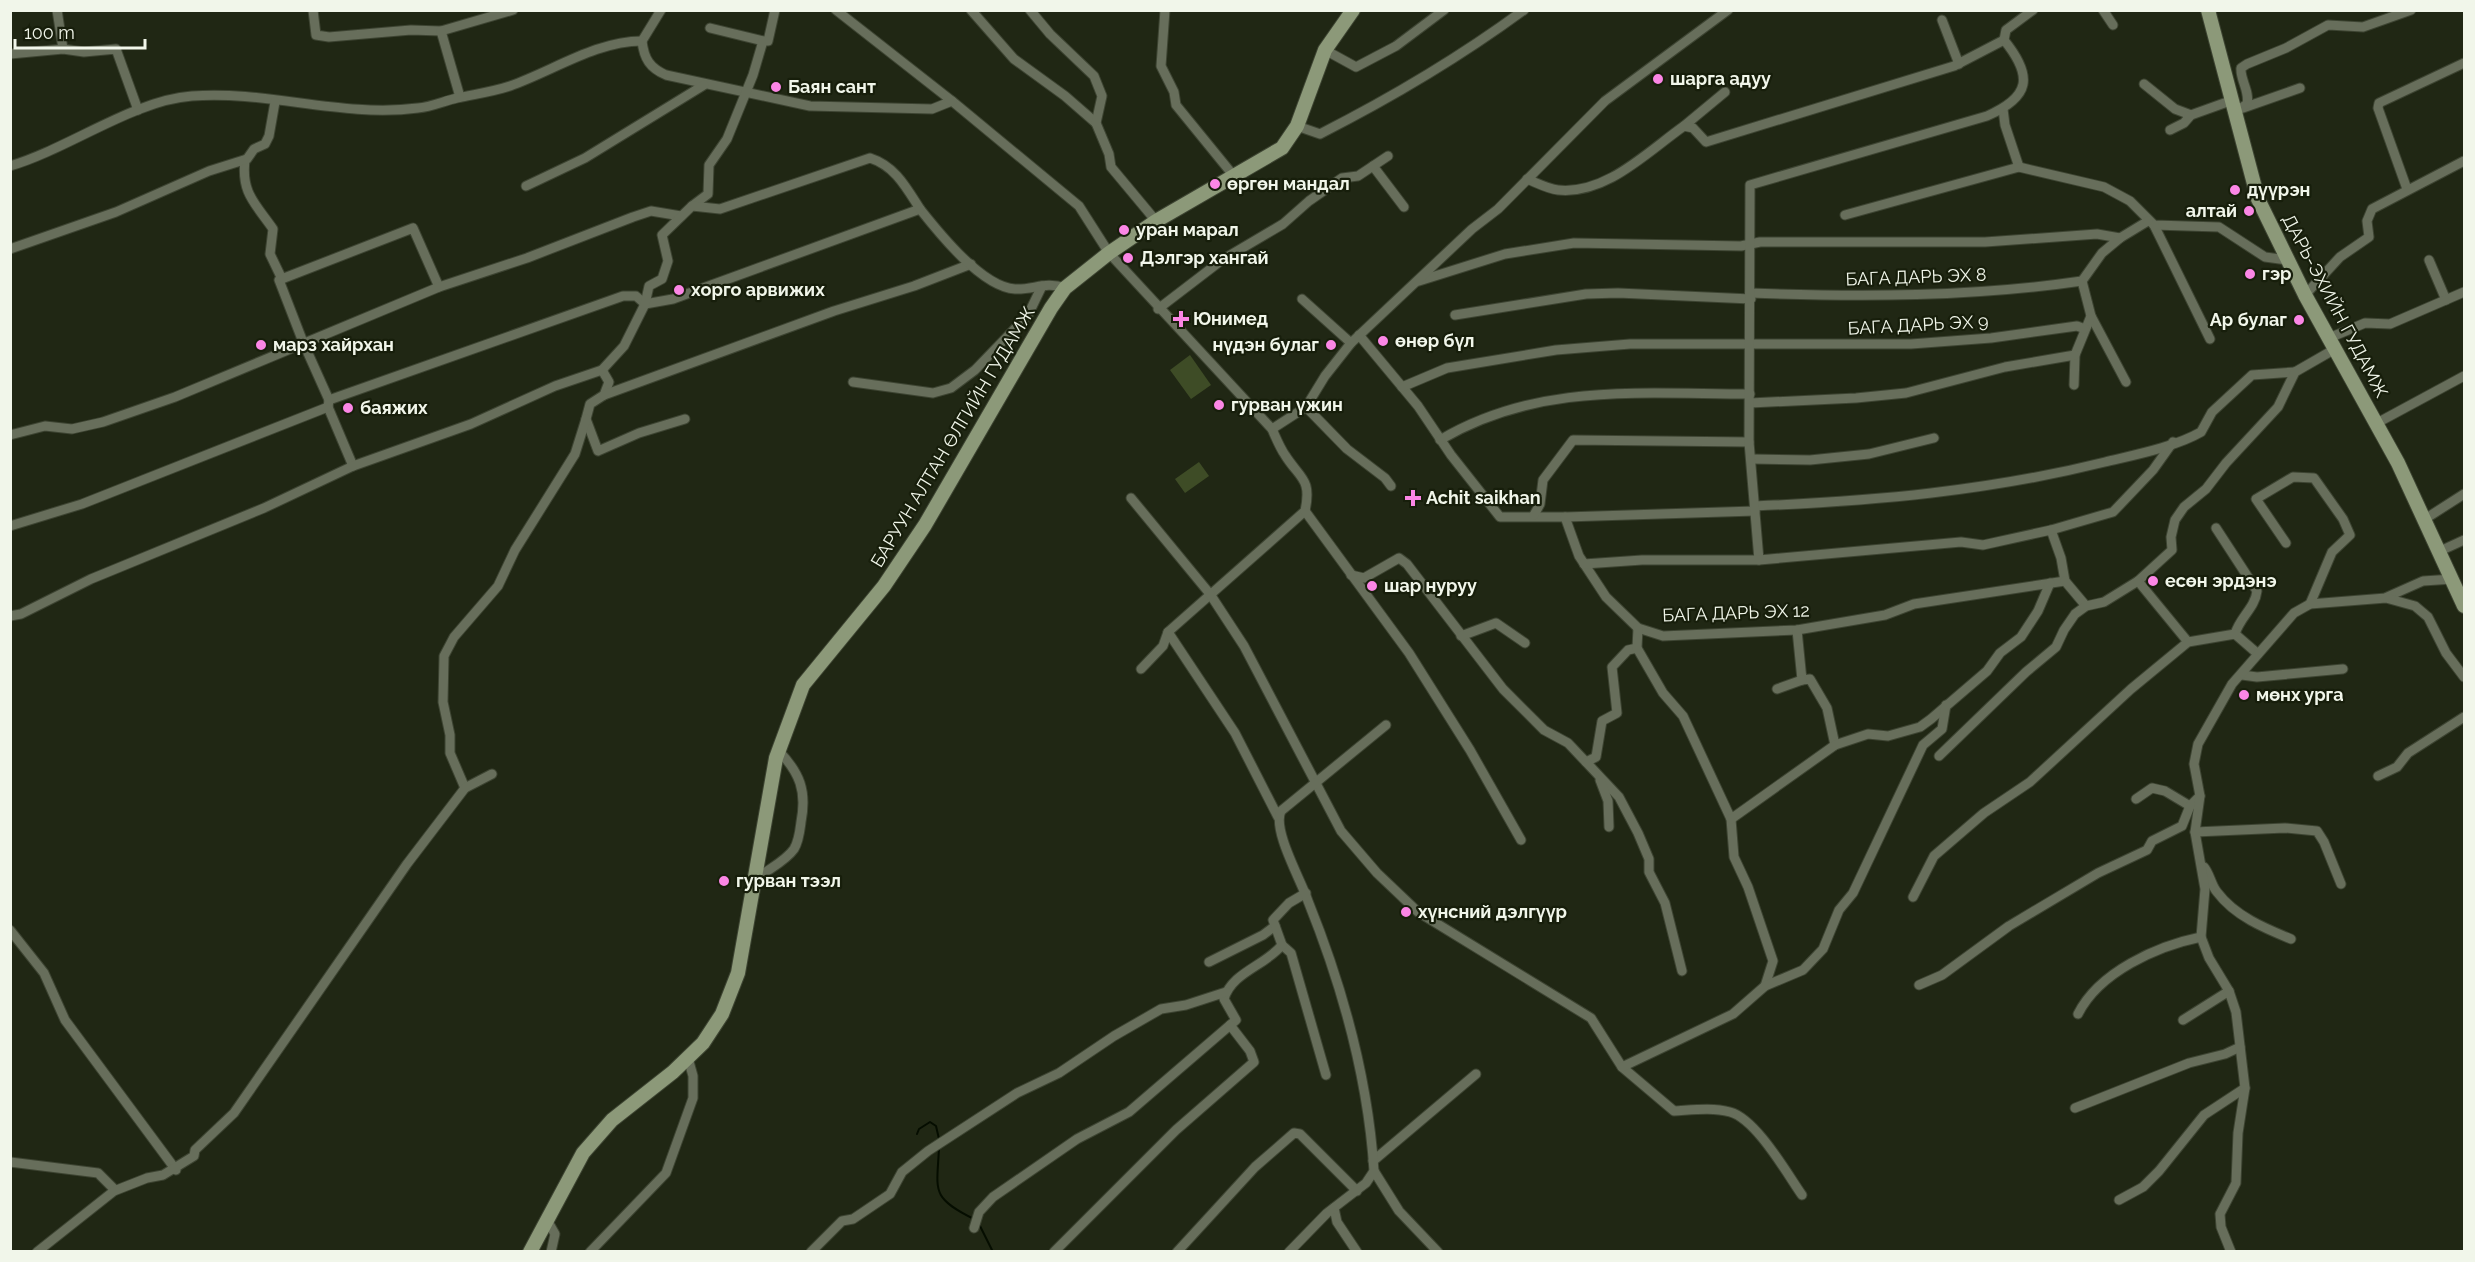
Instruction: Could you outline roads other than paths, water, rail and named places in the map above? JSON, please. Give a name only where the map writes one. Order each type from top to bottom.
[{"type":"main road","points":[[1065,288],[1109,253],[1156,221],[1281,148],[1297,126],[1325,50],[1353,10]]},
{"type":"main road","name":"ДАРЬ-ЭХИЙН ГУДАМЖ","points":[[2208,10],[2236,108],[2258,199],[2305,295],[2377,423],[2440,550],[2464,606]]},
{"type":"main road","name":"БАРУУН АЛТАН ӨЛГИЙН ГУДАМЖ","points":[[530,1251],[583,1153],[612,1120],[703,1043],[722,1014],[738,973],[778,750],[803,685],[884,586],[926,525],[1065,288]]},
{"type":"street","points":[[57,10],[63,49]]},
{"type":"street","points":[[313,10],[316,35],[328,38],[411,30],[441,31],[513,10]]},
{"type":"street","points":[[661,10],[642,41],[643,51],[653,69],[666,75],[810,106],[932,109],[952,101]]},
{"type":"street","points":[[710,27],[768,41],[775,10]]},
{"type":"street","points":[[836,10],[952,101],[1078,206],[1109,253],[1158,309],[1224,375],[1272,429],[1285,456],[1305,478],[1309,496],[1305,511],[1168,632],[1162,646],[1141,669]]},
{"type":"street","points":[[972,10],[1014,59],[1065,96],[1096,123],[1109,154],[1111,167],[1156,221]]},
{"type":"street","points":[[1030,10],[1050,34],[1094,76],[1102,96],[1096,123]]},
{"type":"street","points":[[1165,10],[1161,66],[1174,92],[1176,105],[1233,175]]},
{"type":"street","points":[[1325,50],[1356,67],[1396,46],[1444,10]]},
{"type":"street","points":[[1297,126],[1320,134],[1400,92],[1524,10]]},
{"type":"street","points":[[1272,429],[1306,407],[1324,376],[1351,343],[1527,179],[1605,102],[1728,10]]},
{"type":"street","points":[[1759,560],[1749,442],[1750,185],[2003,109],[2013,102],[2024,85],[2024,72],[2004,40],[2006,30],[2033,10]]},
{"type":"street","points":[[2103,10],[2113,25]]},
{"type":"street","points":[[2236,108],[2248,98],[2241,73],[2241,68],[2247,64],[2286,48],[2328,25],[2363,27],[2411,10]]},
{"type":"street","points":[[1942,20],[1959,64]]},
{"type":"street","points":[[441,31],[460,98]]},
{"type":"street","points":[[1684,126],[1693,128],[1706,142],[1959,64],[2004,40]]},
{"type":"street","points":[[10,166],[138,110],[190,96],[249,96],[275,102],[380,109],[418,108],[478,96],[511,86],[579,57],[626,41],[642,41]]},
{"type":"street","points":[[10,615],[21,614],[91,579],[264,508],[352,466],[471,424],[555,386],[602,370],[624,346],[645,304],[649,286],[662,279],[668,261],[662,235],[708,194],[709,165],[727,139],[747,92],[763,41]]},
{"type":"street","points":[[10,54],[63,49],[84,52],[116,49],[138,110]]},
{"type":"street","points":[[2407,189],[2378,108],[2379,103],[2464,63]]},
{"type":"street","points":[[2144,84],[2175,110],[2191,115],[2236,108],[2300,88]]},
{"type":"street","points":[[526,186],[585,158],[704,85]]},
{"type":"street","points":[[1527,179],[1556,190],[1579,190],[1603,183],[1684,126],[1725,92]]},
{"type":"street","points":[[275,102],[269,136],[265,144],[254,148],[245,160],[243,178],[246,188],[273,229],[270,254],[282,279]]},
{"type":"street","points":[[2003,109],[2005,125],[2019,167]]},
{"type":"street","points":[[2170,130],[2184,123],[2191,115]]},
{"type":"street","points":[[1158,309],[1222,260],[1283,224],[1309,201],[1342,178],[1358,176],[1388,156]]},
{"type":"street","points":[[692,206],[720,209],[870,158],[883,162],[900,178],[920,209],[943,238],[989,280],[1013,289],[1051,284],[1065,288]]},
{"type":"street","points":[[10,249],[116,212],[209,171],[245,160]]},
{"type":"street","points":[[2305,295],[2340,257],[2368,237],[2367,221],[2372,209],[2464,161]]},
{"type":"street","points":[[1373,166],[1404,207]]},
{"type":"street","points":[[1845,215],[2019,167],[2104,187],[2130,201],[2151,223],[2210,339]]},
{"type":"street","points":[[645,304],[673,299],[920,209]]},
{"type":"street","points":[[10,435],[45,426],[72,429],[102,422],[175,397],[439,287],[527,258],[651,211],[681,216]]},
{"type":"street","points":[[2126,382],[2091,316],[2082,281],[2102,253],[2120,238],[2151,223],[2219,227],[2265,257],[2287,260]]},
{"type":"street","points":[[352,466],[279,280],[413,228],[439,287]]},
{"type":"street","points":[[1419,281],[1505,254],[1574,243],[1741,246],[1760,242],[1932,240],[1985,242],[2097,234],[2120,238]]},
{"type":"street","points":[[2429,260],[2446,300]]},
{"type":"street","points":[[465,788],[450,753],[450,735],[443,702],[444,656],[454,637],[498,586],[516,550],[575,454],[590,404],[604,395],[971,264]]},
{"type":"street","name":"БАГА ДАРЬ ЭХ 8","points":[[1455,315],[1586,294],[1840,296],[1946,293],[2040,287],[2082,281]]},
{"type":"street","points":[[853,382],[933,393],[951,388],[990,356],[1028,315],[1042,286]]},
{"type":"street","points":[[1939,756],[2026,672],[2056,647],[2075,614],[2086,606],[2104,602],[2138,581],[2172,550],[2171,537],[2175,520],[2184,507],[2206,489],[2226,463],[2278,407],[2295,372],[2365,323],[2390,324],[2464,292]]},
{"type":"street","points":[[10,526],[82,504],[328,403],[623,296],[636,296],[645,304]]},
{"type":"street","points":[[1302,299],[1351,343]]},
{"type":"street","points":[[2074,384],[2075,355],[2091,316]]},
{"type":"street","name":"БАГА ДАРЬ ЭХ 9","points":[[1402,387],[1447,368],[1556,350],[1630,344],[1911,344],[1991,339],[2077,326],[2085,329]]},
{"type":"street","points":[[1359,335],[1402,387],[1500,517],[1534,515],[1565,517],[1869,501],[1940,493],[2049,476],[2174,442],[2201,432],[2212,412],[2252,375],[2262,372],[2295,372]]},
{"type":"street","points":[[1440,440],[1471,422],[1494,413],[1573,396],[1856,398],[1906,393],[2005,367],[2075,355]]},
{"type":"street","points":[[602,370],[609,382],[604,395]]},
{"type":"street","points":[[2377,423],[2464,376]]},
{"type":"street","points":[[1306,407],[1347,449],[1385,478],[1391,486]]},
{"type":"street","points":[[586,419],[598,451],[639,433],[685,419]]},
{"type":"street","points":[[1752,459],[1810,460],[1869,454],[1934,438]]},
{"type":"street","points":[[1534,515],[1540,504],[1543,480],[1573,440],[1749,442]]},
{"type":"street","points":[[1584,564],[1642,560],[1759,560],[1961,542],[1983,545],[2051,530],[2113,512],[2153,470],[2174,442]]},
{"type":"street","points":[[2286,543],[2256,499],[2293,477],[2314,478],[2343,519],[2349,535],[2332,552],[2310,604]]},
{"type":"street","points":[[2425,519],[2464,494]]},
{"type":"street","points":[[1131,498],[1210,594],[1244,646],[1341,831],[1377,873],[1410,905],[1591,1018],[1622,1067],[1674,1111],[1711,1109],[1731,1112],[1748,1120],[1802,1195]]},
{"type":"street","points":[[1305,511],[1409,653],[1470,750],[1521,840]]},
{"type":"street","name":"БАГА ДАРЬ ЭХ 12","points":[[1565,517],[1579,556],[1606,597],[1638,628],[1663,636],[1797,630],[1885,615],[1914,604],[2065,581]]},
{"type":"street","points":[[2216,528],[2257,591],[2256,602],[2238,624],[2235,634]]},
{"type":"street","points":[[2051,530],[2061,558],[2065,581],[2086,606]]},
{"type":"street","points":[[2440,550],[2464,540]]},
{"type":"street","points":[[1351,576],[1364,578],[1399,558],[1407,564],[1503,689],[1544,730],[1568,743],[1619,797],[1638,833],[1649,859],[1649,872],[1665,903],[1682,971]]},
{"type":"street","points":[[2386,598],[2423,581],[2453,579]]},
{"type":"street","points":[[2138,581],[2188,642]]},
{"type":"street","points":[[1731,819],[1835,745],[1868,734],[1888,736],[1920,727],[2021,637],[2038,611],[2050,583]]},
{"type":"street","points":[[2231,1251],[2221,1227],[2220,1214],[2236,1183],[2238,1133],[2245,1088],[2236,1012],[2229,991],[2209,958],[2201,937],[2205,889],[2196,832],[2200,796],[2194,764],[2198,744],[2232,684],[2294,614],[2310,604],[2386,598],[2415,606],[2428,617],[2446,653],[2464,677]]},
{"type":"street","points":[[1461,636],[1496,623],[1525,643]]},
{"type":"street","points":[[1638,628],[1637,648],[1663,693],[1683,716],[1731,819],[1734,857],[1748,887],[1773,961],[1765,986]]},
{"type":"street","points":[[1797,630],[1802,680]]},
{"type":"street","points":[[1168,632],[1235,733],[1278,817],[1287,851],[1324,942],[1360,1062],[1374,1166],[1399,1210],[1438,1251]]},
{"type":"street","points":[[1913,897],[1934,856],[1984,813],[2030,782],[2131,689],[2188,642],[2235,634]]},
{"type":"street","points":[[2235,634],[2258,654]]},
{"type":"street","points":[[1586,762],[1596,757],[1602,721],[1617,713],[1612,667],[1628,650],[1637,648]]},
{"type":"street","points":[[2242,675],[2257,677],[2343,669]]},
{"type":"street","points":[[1777,688],[1810,679],[1827,708],[1835,745]]},
{"type":"street","points":[[1622,1067],[1733,1014],[1765,986],[1803,970],[1822,949],[1839,910],[1853,893],[1923,746],[1942,729],[1946,705]]},
{"type":"street","points":[[2378,777],[2397,767],[2408,753],[2464,717]]},
{"type":"street","points":[[1278,817],[1281,811],[1316,785],[1386,725]]},
{"type":"street","points":[[754,881],[795,848],[800,831],[804,789],[796,773],[778,750]]},
{"type":"street","points":[[1597,773],[1608,801],[1609,827]]},
{"type":"street","points":[[37,1251],[115,1190],[176,1170],[194,1156],[195,1150],[234,1113],[407,864],[465,788],[492,774]]},
{"type":"street","points":[[2136,799],[2152,788],[2165,791],[2190,806]]},
{"type":"street","points":[[1919,985],[1942,975],[2009,926],[2090,878],[2147,850],[2152,841],[2182,826],[2190,806],[2200,796]]},
{"type":"street","points":[[2196,832],[2285,828],[2317,831],[2325,842],[2341,884]]},
{"type":"street","points":[[2200,863],[2207,870],[2217,892],[2243,916],[2291,939]]},
{"type":"street","points":[[1306,893],[1289,903],[1274,920],[1282,945],[1291,953],[1326,1075]]},
{"type":"street","points":[[1209,962],[1263,935],[1275,926]]},
{"type":"street","points":[[10,930],[44,973],[72,1029],[103,1074],[138,1115],[176,1170]]},
{"type":"street","points":[[2078,1014],[2085,1000],[2124,967],[2175,944],[2201,937]]},
{"type":"street","points":[[974,1228],[979,1212],[993,1197],[1077,1138],[1130,1112],[1236,1020],[1224,999],[1230,984],[1274,955],[1282,945]]},
{"type":"street","points":[[2183,1020],[2229,991]]},
{"type":"street","points":[[811,1251],[842,1221],[853,1219],[890,1194],[902,1172],[928,1151],[1017,1093],[1059,1073],[1114,1036],[1161,1009],[1186,1005],[1226,992]]},
{"type":"street","points":[[1054,1251],[1176,1130],[1254,1062],[1250,1051],[1230,1025]]},
{"type":"street","points":[[2075,1108],[2189,1063],[2225,1054],[2240,1047]]},
{"type":"street","points":[[590,1251],[630,1213],[666,1173],[693,1098],[693,1076],[688,1058]]},
{"type":"street","points":[[1289,1251],[1334,1208],[1357,1191],[1374,1166],[1476,1074]]},
{"type":"street","points":[[2119,1200],[2143,1187],[2159,1171],[2204,1114],[2245,1088]]},
{"type":"street","points":[[1177,1251],[1255,1167],[1294,1133],[1300,1134],[1357,1191]]},
{"type":"street","points":[[10,1162],[98,1173],[115,1190]]},
{"type":"street","points":[[1334,1208],[1337,1222],[1357,1251]]},
{"type":"street","points":[[547,1220],[555,1234],[551,1251]]},
{"type":"waterway","points":[[917,1134],[919,1129],[930,1122],[936,1126],[939,1139]]},
{"type":"waterway","points":[[939,1148],[937,1174],[939,1191],[950,1205],[974,1219]]},
{"type":"waterway","points":[[978,1222],[993,1252]]},
{"type":"place","name":"шарга адуу","points":[[1658,79]]},
{"type":"place","name":"Баян сант","points":[[776,87]]},
{"type":"place","name":"өргөн мандал","points":[[1215,184]]},
{"type":"place","name":"дүүрэн","points":[[2235,190]]},
{"type":"place","name":"алтай","points":[[2249,211]]},
{"type":"place","name":"уран марал","points":[[1124,230]]},
{"type":"place","name":"Дэлгэр хангай","points":[[1128,258]]},
{"type":"place","name":"гэр","points":[[2250,274]]},
{"type":"place","name":"хорго арвижих","points":[[679,290]]},
{"type":"place","name":"Юнимед","points":[[1181,319]]},
{"type":"place","name":"Ар булаг","points":[[2299,320]]},
{"type":"place","name":"өнөр бүл","points":[[1383,341]]},
{"type":"place","name":"марз хайрхан","points":[[261,345]]},
{"type":"place","name":"нүдэн булаг","points":[[1331,345]]},
{"type":"place","name":"гурван үжин","points":[[1219,405]]},
{"type":"place","name":"баяжих","points":[[348,408]]},
{"type":"place","name":"Achit saikhan","points":[[1413,498]]},
{"type":"place","name":"есөн эрдэнэ","points":[[2153,581]]},
{"type":"place","name":"шар нуруу","points":[[1372,586]]},
{"type":"place","name":"мөнх урга","points":[[2244,695]]},
{"type":"place","name":"гурван тээл","points":[[724,881]]},
{"type":"place","name":"хүнсний дэлгүүр","points":[[1406,912]]}]
